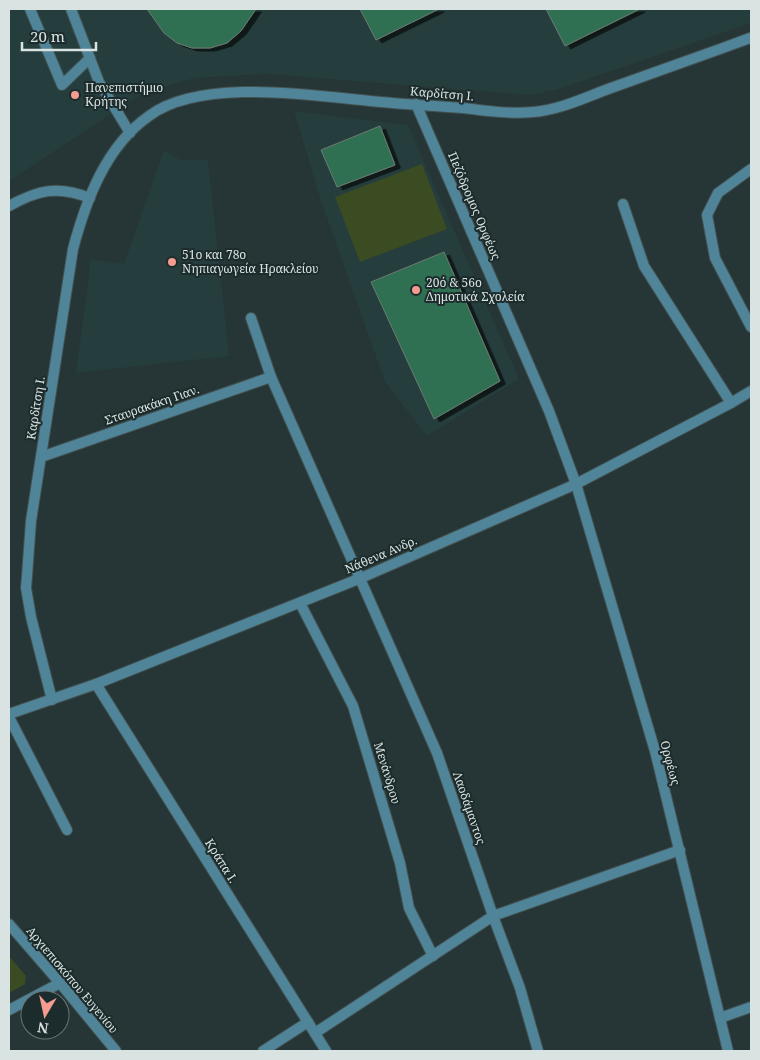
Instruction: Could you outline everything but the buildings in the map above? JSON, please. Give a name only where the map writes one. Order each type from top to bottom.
[{"type":"street","points":[[30,9],[62,85],[90,58]]},
{"type":"street","points":[[71,9],[99,82],[130,133]]},
{"type":"street","name":"Καρδίτση Ι.","points":[[52,700],[31,617],[26,588],[31,521],[73,248],[90,198],[108,161],[130,133],[150,115],[173,103],[218,94],[234,93],[303,95],[506,112],[546,110],[750,38]]},
{"type":"street","name":"Πεζόδρομος Ορφέως","points":[[416,104],[549,410],[576,484]]},
{"type":"street","points":[[751,169],[718,193],[707,215],[715,258],[751,327]]},
{"type":"street","points":[[9,206],[36,193],[52,190],[71,191],[90,198]]},
{"type":"street","points":[[623,204],[644,266],[732,403]]},
{"type":"street","points":[[251,318],[271,377],[361,578]]},
{"type":"street","name":"Σταυρακάκη Γιαν.","points":[[41,457],[271,377]]},
{"type":"street","name":"Νάθενα Ανδρ.","points":[[9,716],[96,684],[361,578],[576,484],[732,403],[751,391]]},
{"type":"street","name":"Ορφέως","points":[[576,484],[654,751],[680,850],[728,1051]]},
{"type":"street","name":"Λαοδάμαντος","points":[[361,578],[437,753],[520,988],[538,1051]]},
{"type":"street","name":"Μενάνδρου","points":[[300,602],[353,706],[400,863],[408,908],[433,956]]},
{"type":"street","name":"Κράπα Ι.","points":[[96,684],[326,1051]]},
{"type":"street","points":[[9,716],[67,830]]},
{"type":"street","points":[[315,1033],[493,916],[680,850]]},
{"type":"street","name":"Αρχιεπισκόπου Ευγενίου","points":[[9,924],[60,982],[116,1051]]},
{"type":"street","points":[[9,1010],[60,982]]},
{"type":"street","points":[[720,1018],[751,1007]]},
{"type":"street","points":[[263,1051],[308,1022]]},
{"type":"shaded area","name":"Πανεπιστήμιο Κρήτης","points":[[9,9],[751,9],[751,23],[556,90],[529,95],[267,74],[194,78],[141,94],[9,181]]},
{"type":"shaded area","name":"20ό & 56ο Δημοτικά Σχολεία","points":[[294,111],[408,125],[519,379],[427,436],[385,382],[321,201]]},
{"type":"shaded area","name":"51ο και 78ο Νηπιαγωγεία Ηρακλείου","points":[[164,150],[180,160],[208,160],[229,356],[76,373],[91,259],[124,264]]},
{"type":"green space","points":[[422,164],[447,229],[360,262],[335,197]]},
{"type":"green space","points":[[9,956],[26,976],[25,984],[9,993]]},
{"type":"place","name":"Πανεπιστήμιο Κρήτης","points":[[75,95]]},
{"type":"place","name":"51ο και 78ο Νηπιαγωγεία Ηρακλείου","points":[[172,262]]},
{"type":"place","name":"20ό & 56ο Δημοτικά Σχολεία","points":[[416,290]]}]
